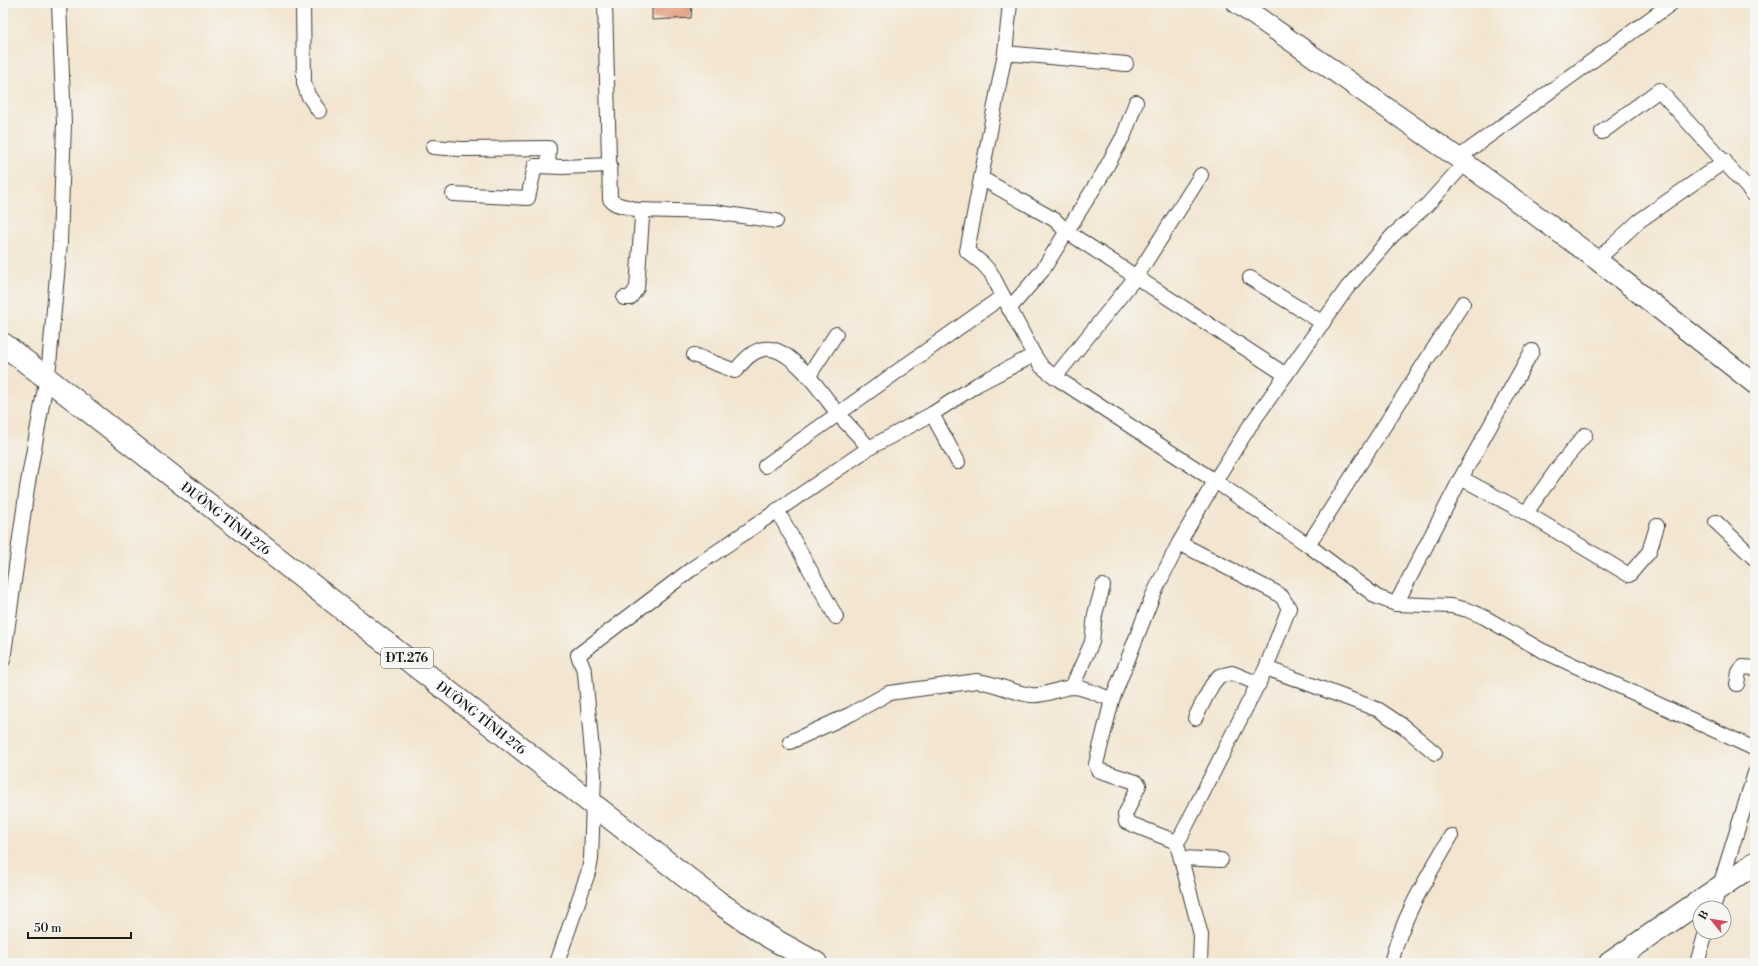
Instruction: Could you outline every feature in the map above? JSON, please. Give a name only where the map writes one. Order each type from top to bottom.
[{"type":"main road","points":[[1237,3],[1462,160],[1597,260],[1755,384]]},
{"type":"main road","name":"ĐƯỜNG TỈNH 276","points":[[3,344],[737,916],[780,944],[816,963]]},
{"type":"main road","points":[[1610,963],[1755,863]]},
{"type":"street","points":[[3,660],[6,610],[49,365],[60,242],[64,124],[59,3]]},
{"type":"street","points":[[303,3],[304,83],[308,95],[319,111]]},
{"type":"street","points":[[605,3],[610,199],[615,204],[637,210],[714,212],[776,221]]},
{"type":"street","points":[[1010,3],[1005,53],[967,251],[983,264],[991,273],[1034,356],[1042,367],[1215,481],[1308,545],[1377,598],[1396,604],[1451,606],[1468,610],[1484,617],[1541,650],[1755,749]]},
{"type":"street","points":[[1179,543],[1263,585],[1278,595],[1289,608],[1259,684],[1180,838],[1172,840],[1126,822],[1125,815],[1140,785],[1136,782],[1101,771],[1097,768],[1097,761],[1112,700],[1153,595],[1179,543],[1215,481],[1249,427],[1347,288],[1393,235],[1426,206],[1462,160],[1672,3]]},
{"type":"street","points":[[1005,53],[1126,64]]},
{"type":"street","points":[[1602,132],[1659,90],[1755,196]]},
{"type":"street","points":[[765,466],[838,414],[1006,303],[1042,270],[1124,135],[1136,102]]},
{"type":"street","points":[[433,147],[462,149],[549,148],[548,166]]},
{"type":"street","points":[[1597,260],[1639,221],[1724,161]]},
{"type":"street","points":[[453,194],[528,198],[535,166],[610,165]]},
{"type":"street","points":[[1055,377],[1136,277],[1202,175]]},
{"type":"street","points":[[981,178],[1055,220],[1066,231],[1286,375]]},
{"type":"street","points":[[624,298],[633,296],[637,288],[642,218],[637,210]]},
{"type":"street","points":[[1250,278],[1323,323]]},
{"type":"street","points":[[1308,545],[1463,303]]},
{"type":"street","points":[[808,377],[836,334]]},
{"type":"street","points":[[694,355],[735,371],[752,353],[764,349],[776,350],[790,358],[869,448]]},
{"type":"street","points":[[1396,604],[1461,478],[1532,351]]},
{"type":"street","points":[[557,963],[589,870],[591,859],[594,775],[585,673],[578,655],[693,568],[869,448],[932,414],[978,384],[1034,356]]},
{"type":"street","points":[[932,414],[958,462]]},
{"type":"street","points":[[1526,513],[1560,465],[1585,435]]},
{"type":"street","points":[[1461,478],[1526,513],[1629,575],[1649,552],[1657,526]]},
{"type":"street","points":[[777,510],[836,617]]},
{"type":"street","points":[[1716,522],[1755,559]]},
{"type":"street","points":[[1072,687],[1092,642],[1095,614],[1103,586]]},
{"type":"street","points":[[1738,684],[1739,672],[1743,667],[1755,668]]},
{"type":"street","points":[[1266,668],[1379,710],[1403,726],[1435,753]]},
{"type":"street","points":[[1195,718],[1212,685],[1219,676],[1224,673],[1232,673],[1259,684]]},
{"type":"street","points":[[790,742],[851,714],[890,693],[977,681],[991,682],[1030,695],[1042,695],[1072,687],[1112,700]]},
{"type":"street","points":[[1716,900],[1755,772]]},
{"type":"street","points":[[1391,963],[1398,937],[1408,913],[1451,836]]},
{"type":"street","points":[[1176,840],[1182,858],[1201,935],[1200,963]]},
{"type":"street","points":[[1182,858],[1221,860]]},
{"type":"street","points":[[1697,963],[1704,940]]},
{"type":"building","points":[[652,3],[692,3],[691,18],[652,20]]}]
